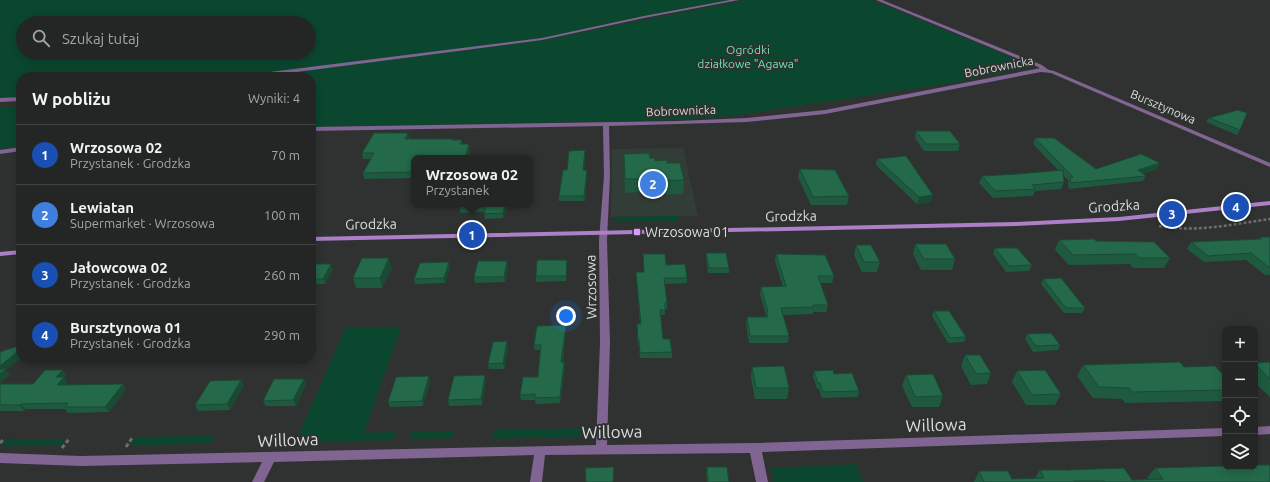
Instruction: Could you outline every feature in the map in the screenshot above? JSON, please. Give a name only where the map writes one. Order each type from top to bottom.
[{"type":"street","points":[[284,72],[542,39],[644,17],[737,0]]},
{"type":"street","name":"Bursztynowa","points":[[878,0],[1040,66],[1047,71],[1270,165]]},
{"type":"street","name":"Bobrownicka","points":[[316,129],[726,121],[825,112],[901,99],[980,82],[1047,71]]},
{"type":"street","points":[[0,100],[16,98]]},
{"type":"street","name":"Wrzosowa","points":[[601,449],[605,342],[603,233],[607,176],[606,124]]},
{"type":"street","points":[[0,152],[16,150]]},
{"type":"street","name":"Grodzka","points":[[316,239],[1079,222],[1172,214],[1270,203]]},
{"type":"street","points":[[0,254],[16,252]]},
{"type":"street","points":[[1258,431],[1270,430]]},
{"type":"street","name":"Willowa","points":[[0,458],[73,462],[540,450],[755,448],[1222,432]]},
{"type":"street","points":[[755,448],[762,482]]},
{"type":"street","points":[[536,482],[540,450]]},
{"type":"street","points":[[258,482],[270,458]]},
{"type":"path","points":[[266,445],[271,435]]},
{"type":"path","points":[[125,448],[132,438]]},
{"type":"path","points":[[60,450],[69,439]]},
{"type":"shaded area","points":[[683,148],[698,216],[611,217],[612,149]]},
{"type":"green space","name":"Ogródki działkowe \"Agawa\"","points":[[0,0],[740,0],[491,48],[546,39],[746,0],[872,0],[1035,67],[952,83],[739,115],[677,120],[316,127],[316,72],[304,72],[311,71],[16,72],[16,98],[0,100]]},
{"type":"green space","points":[[16,106],[16,147],[0,149],[0,107]]},
{"type":"green space","points":[[677,216],[678,222],[638,222],[637,220],[624,222],[616,221],[613,217]]},
{"type":"green space","points":[[346,327],[401,327],[364,433],[395,432],[393,440],[300,442],[304,434],[299,434]]},
{"type":"green space","points":[[591,428],[591,436],[492,439],[494,430]]},
{"type":"green space","points":[[454,431],[453,438],[410,439],[412,432]]},
{"type":"green space","points":[[215,436],[210,443],[129,446],[135,437]]},
{"type":"green space","points":[[67,439],[61,446],[0,446],[5,440]]},
{"type":"green space","points":[[856,464],[863,482],[774,482],[771,468]]},
{"type":"building","points":[[1238,110],[1247,113],[1240,130],[1209,118]]},
{"type":"building","points":[[916,131],[950,131],[960,144],[926,144]]},
{"type":"building","points":[[374,133],[408,133],[405,139],[452,139],[462,140],[460,144],[469,144],[466,155],[411,155],[411,172],[363,173],[374,153],[362,153]]},
{"type":"building","points":[[1035,138],[1054,138],[1096,169],[1141,154],[1160,163],[1138,170],[1146,176],[1071,183],[1070,178],[1073,177]]},
{"type":"building","points":[[585,150],[583,170],[587,170],[584,196],[559,196],[563,170],[567,170],[569,151]]},
{"type":"building","points":[[649,153],[650,158],[655,158],[655,161],[667,160],[667,163],[680,163],[684,180],[644,181],[644,179],[625,179],[624,154]]},
{"type":"building","points":[[906,156],[933,195],[919,197],[877,159]]},
{"type":"building","points":[[800,169],[835,170],[849,196],[813,197]]},
{"type":"building","points":[[1063,170],[1064,182],[1032,185],[1036,189],[995,191],[982,176],[1018,174]]},
{"type":"building","points":[[460,207],[486,207],[460,208]]},
{"type":"building","points":[[486,207],[504,207],[503,213],[484,214]]},
{"type":"building","points":[[1260,237],[1270,237],[1270,268],[1251,253],[1208,256],[1191,242],[1262,239]]},
{"type":"building","points":[[1094,239],[1096,241],[1154,242],[1170,258],[1139,258],[1135,254],[1073,255],[1059,240]]},
{"type":"building","points":[[915,244],[946,244],[955,259],[924,259]]},
{"type":"building","points":[[856,245],[871,245],[880,262],[864,262]]},
{"type":"building","points":[[995,248],[1017,248],[1032,265],[1009,266]]},
{"type":"building","points":[[706,253],[726,253],[729,268],[709,268]]},
{"type":"building","points":[[643,254],[665,254],[666,265],[685,264],[687,278],[664,278],[667,303],[665,303],[665,310],[660,310],[663,339],[670,339],[672,352],[640,353],[637,324],[641,324],[636,272],[644,272]]},
{"type":"building","points":[[776,254],[825,255],[834,276],[818,276],[828,305],[781,308],[789,336],[750,336],[747,317],[768,317],[761,287],[786,286]]},
{"type":"building","points":[[362,258],[389,258],[380,278],[353,278]]},
{"type":"building","points":[[537,260],[567,260],[566,276],[536,276]]},
{"type":"building","points":[[478,261],[507,261],[504,277],[474,277]]},
{"type":"building","points":[[449,262],[444,278],[414,279],[420,263]]},
{"type":"building","points":[[316,264],[331,264],[323,279],[316,279]]},
{"type":"building","points":[[1061,278],[1085,308],[1066,308],[1043,279]]},
{"type":"building","points":[[934,311],[949,311],[966,337],[950,338]]},
{"type":"building","points":[[566,325],[561,362],[564,362],[560,397],[535,398],[535,394],[520,395],[523,377],[538,377],[541,345],[534,345],[537,326]]},
{"type":"building","points":[[1051,333],[1060,345],[1036,346],[1027,334]]},
{"type":"building","points":[[507,341],[503,363],[488,364],[493,342]]},
{"type":"building","points":[[16,347],[16,353],[0,366],[0,352]]},
{"type":"building","points":[[965,355],[980,355],[991,373],[976,374]]},
{"type":"building","points":[[1180,362],[1184,367],[1215,366],[1222,374],[1222,390],[1132,392],[1129,388],[1099,387],[1083,365]]},
{"type":"building","points":[[1270,362],[1270,379],[1258,367],[1258,363]]},
{"type":"building","points":[[784,366],[789,388],[756,388],[752,367]]},
{"type":"building","points":[[0,369],[6,369],[0,374]]},
{"type":"building","points":[[45,370],[63,370],[56,377],[64,377],[57,385],[123,384],[105,407],[65,407],[68,403],[0,405],[0,384],[33,384]]},
{"type":"building","points":[[833,370],[834,374],[852,373],[859,391],[823,392],[814,371]]},
{"type":"building","points":[[1045,370],[1061,394],[1032,395],[1017,371]]},
{"type":"building","points":[[933,374],[943,396],[915,397],[906,375]]},
{"type":"building","points":[[485,375],[481,399],[448,400],[454,376]]},
{"type":"building","points":[[429,376],[422,401],[388,402],[396,377]]},
{"type":"building","points":[[274,379],[304,379],[293,400],[263,401]]},
{"type":"building","points":[[241,380],[227,404],[195,405],[210,381]]},
{"type":"building","points":[[1258,465],[1270,465],[1270,482],[984,482],[979,471],[1008,471],[1012,479],[1044,478],[1040,470],[1068,471],[1124,468],[1132,480],[1163,479],[1155,468],[1222,466],[1222,470],[1258,470]]},
{"type":"building","points":[[614,467],[613,482],[586,482],[585,468]]},
{"type":"building","points":[[707,467],[727,467],[729,482],[708,482]]},
{"type":"place","name":"Lewiatan","points":[[653,184]]},
{"type":"place","name":"Bursztynowa 01","points":[[1236,207]]},
{"type":"place","name":"Jałowcowa 02","points":[[1172,214]]},
{"type":"place","name":"Wrzosowa 01","points":[[637,232]]},
{"type":"place","name":"Wrzosowa 02","points":[[472,235]]}]
